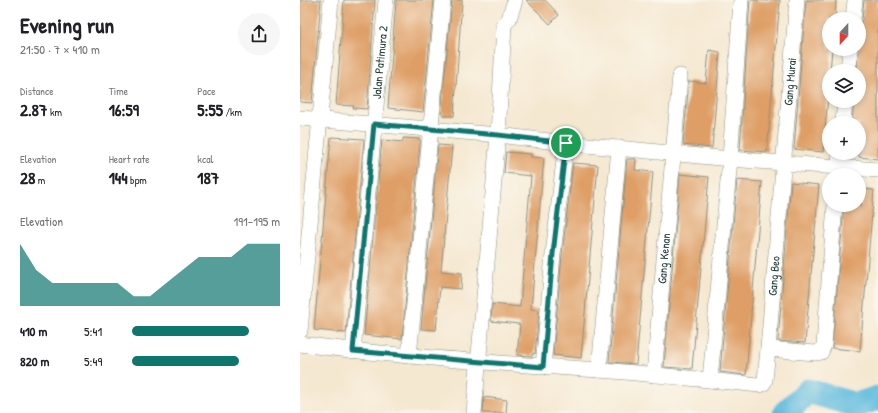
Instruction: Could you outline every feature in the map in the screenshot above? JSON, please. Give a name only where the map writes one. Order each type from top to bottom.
[{"type":"street","points":[[300,331],[331,0]]},
{"type":"street","name":"Jalan Patimura 2","points":[[353,351],[386,0]]},
{"type":"street","points":[[409,356],[443,0]]},
{"type":"street","points":[[474,413],[498,135],[504,25],[509,19],[515,0]]},
{"type":"street","points":[[300,344],[353,351],[543,367],[599,370],[655,369],[710,380],[730,159],[741,0]]},
{"type":"street","name":"Gang Murai","points":[[784,163],[797,0]]},
{"type":"street","points":[[854,12],[855,0]]},
{"type":"street","name":"Gang Kenan","points":[[655,369],[680,76]]},
{"type":"street","points":[[300,118],[498,135],[730,159],[839,165],[878,170]]},
{"type":"street","points":[[543,367],[553,254],[566,143]]},
{"type":"street","points":[[599,370],[619,148]]},
{"type":"street","name":"Gang Beo","points":[[710,380],[760,385],[763,384],[765,380],[784,163]]},
{"type":"street","points":[[768,349],[815,354],[821,352],[824,345],[834,212]]},
{"type":"building","points":[[300,0],[321,0],[312,103],[300,102]]},
{"type":"building","points":[[344,0],[375,0],[367,109],[353,108],[354,106],[336,105]]},
{"type":"building","points":[[396,0],[434,0],[423,112],[388,108]]},
{"type":"building","points":[[452,0],[462,0],[454,116],[443,116],[443,113],[441,113]]},
{"type":"building","points":[[526,0],[545,0],[559,15],[550,24]]},
{"type":"building","points":[[750,0],[780,0],[767,152],[740,150]]},
{"type":"building","points":[[806,0],[836,0],[835,12],[822,12],[822,56],[831,56],[831,64],[822,64],[822,108],[827,108],[826,116],[822,116],[822,152],[794,149]]},
{"type":"building","points":[[864,0],[878,0],[878,159],[866,158],[866,116],[853,116],[853,108],[866,108],[866,64],[857,64],[858,56],[866,56],[866,12],[863,12]]},
{"type":"building","points":[[709,50],[720,52],[712,148],[683,145],[689,81],[706,83]]},
{"type":"building","points":[[331,137],[364,139],[346,333],[314,330]]},
{"type":"building","points":[[403,138],[420,139],[420,144],[402,339],[364,335],[382,140],[403,142]]},
{"type":"building","points":[[438,145],[452,146],[441,271],[462,273],[461,289],[440,287],[436,330],[421,329]]},
{"type":"building","points":[[506,152],[531,154],[531,157],[544,158],[531,309],[539,310],[535,354],[533,353],[532,356],[517,355],[519,324],[491,321],[492,304],[520,307],[531,176],[504,173]]},
{"type":"building","points":[[627,159],[636,159],[635,170],[653,172],[636,364],[609,362]]},
{"type":"building","points":[[573,163],[598,165],[581,358],[553,355],[562,255]]},
{"type":"building","points":[[680,174],[709,177],[692,369],[664,367]]},
{"type":"building","points":[[737,180],[762,182],[746,375],[720,372]]},
{"type":"building","points":[[791,182],[819,185],[805,343],[778,341]]},
{"type":"building","points":[[866,189],[874,190],[860,351],[832,348],[843,212],[866,212]]},
{"type":"building","points":[[484,397],[507,400],[506,413],[483,413]]},
{"type":"waterway","points":[[785,413],[808,391],[856,405],[878,398]]},
{"type":"route","points":[[374,124],[498,135],[566,143],[553,254],[543,367],[353,351],[374,124]]}]
